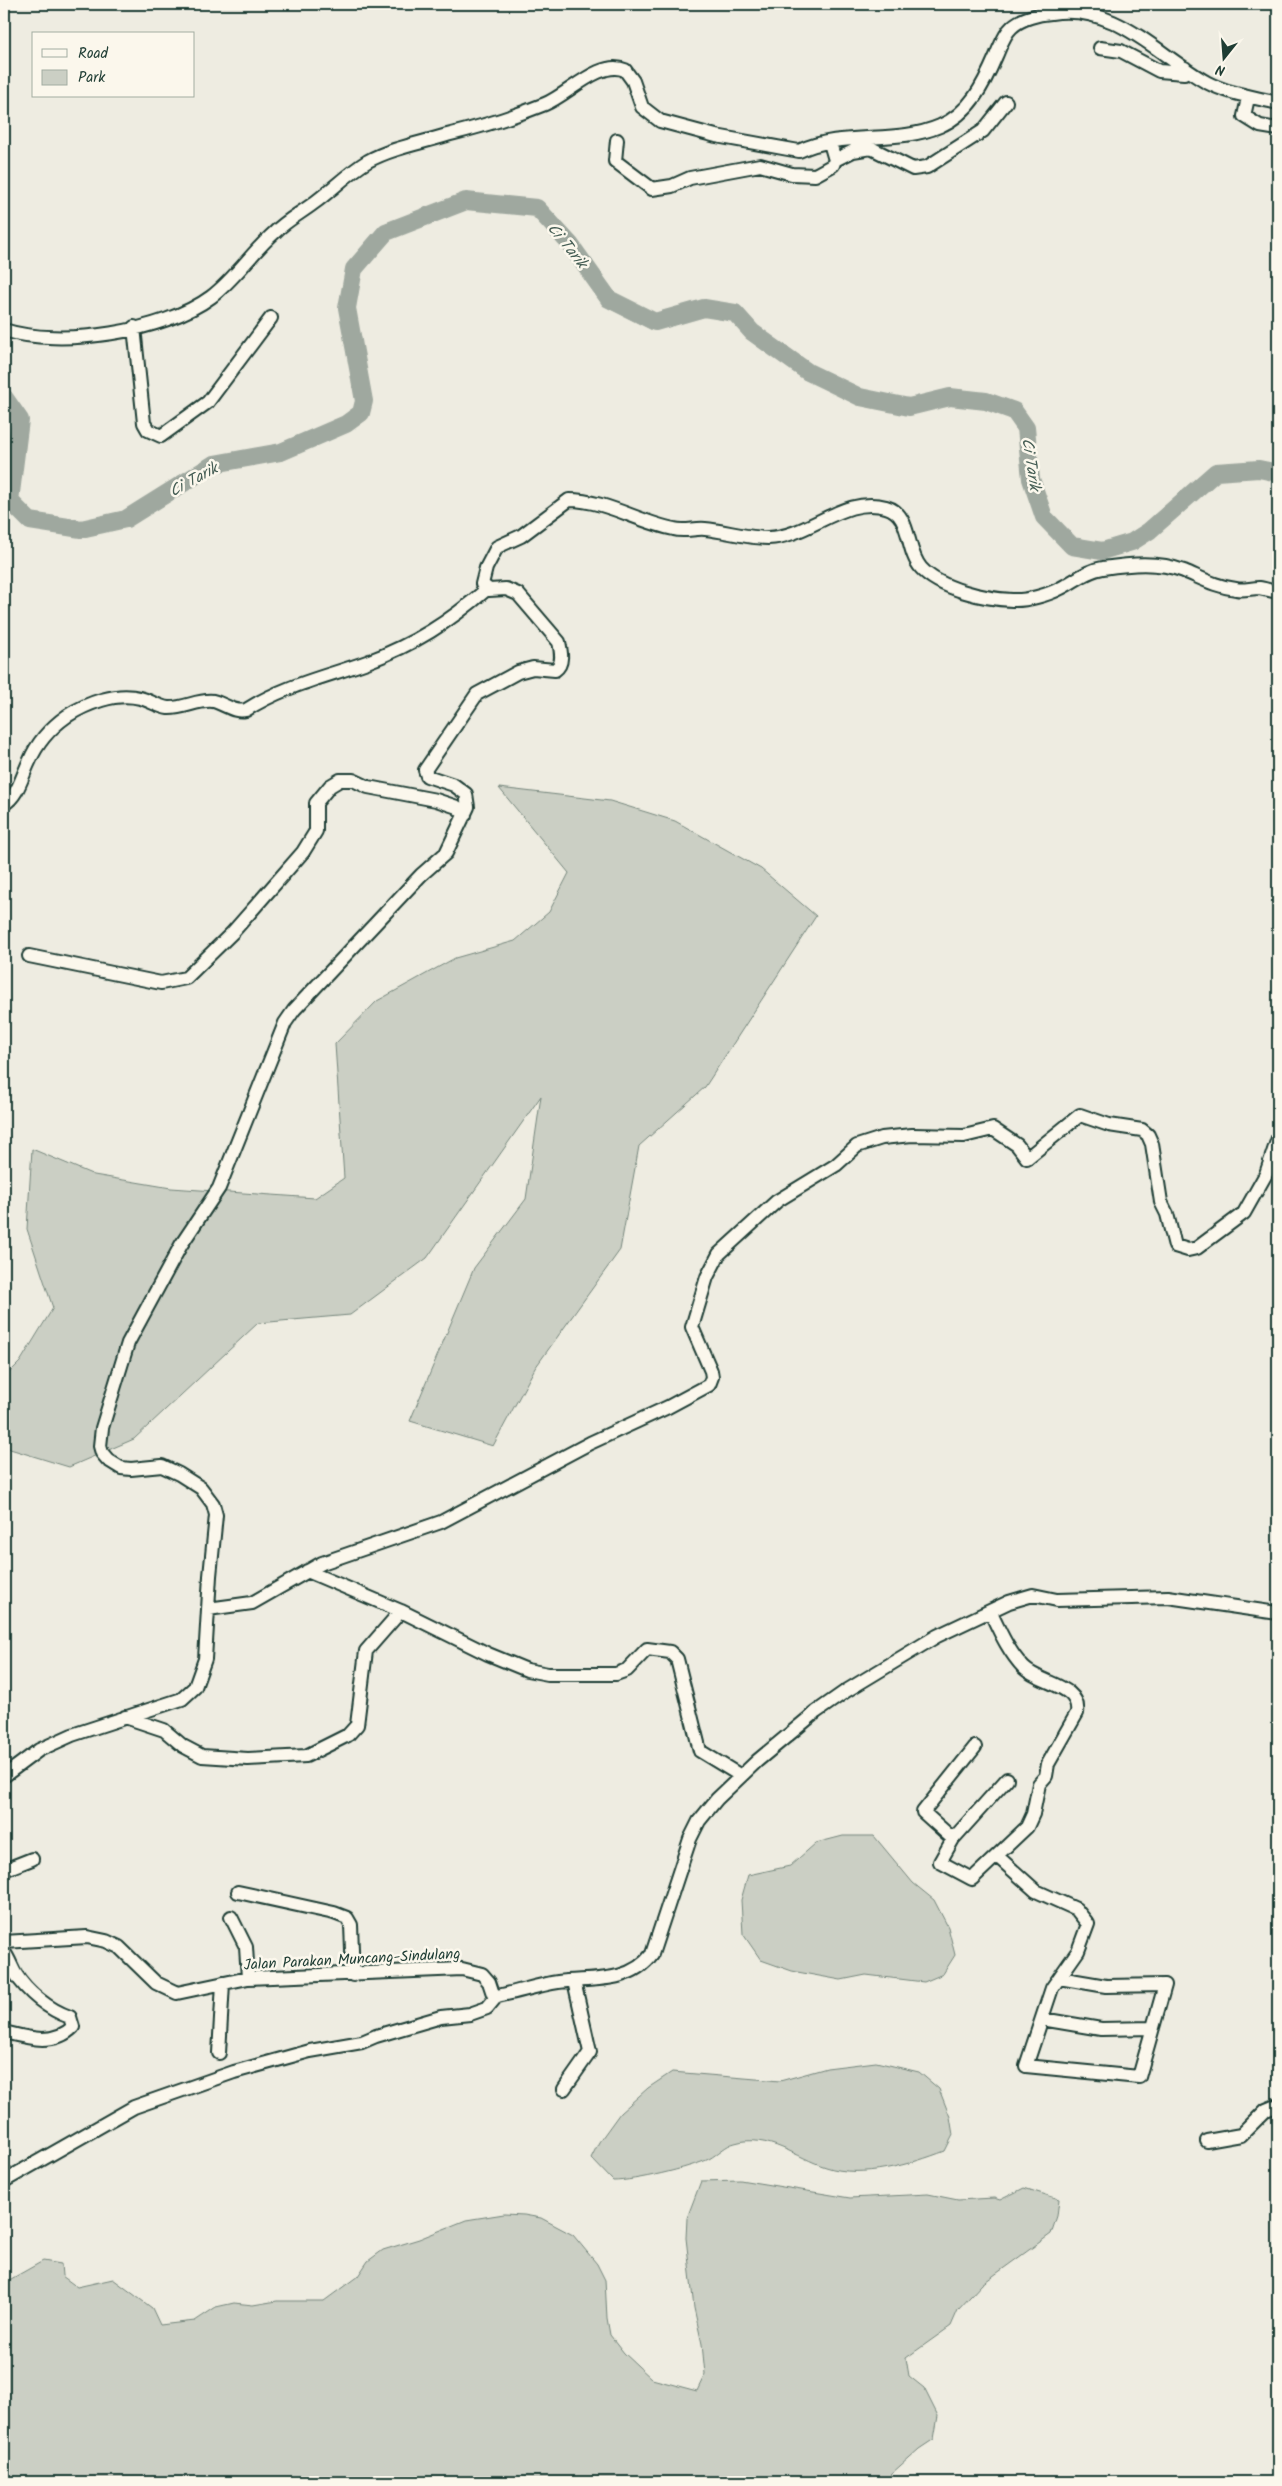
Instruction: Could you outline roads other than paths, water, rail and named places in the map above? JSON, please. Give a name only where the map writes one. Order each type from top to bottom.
[{"type":"street","points":[[4,330],[32,337],[58,339],[90,337],[134,327],[188,311],[213,295],[274,232],[314,203],[344,177],[370,160],[415,144],[547,104],[603,69],[620,68],[625,70],[633,81],[645,111],[660,121],[761,145],[799,151],[810,146],[848,139],[908,135],[941,125],[951,120],[967,107],[981,88],[1002,43],[1013,26],[1039,14],[1060,11],[1082,12],[1109,18],[1137,33],[1207,82],[1248,98],[1278,103]]},
{"type":"street","points":[[1100,48],[1121,50],[1159,71],[1184,73],[1185,68]]},
{"type":"street","points":[[1248,98],[1244,116],[1260,126],[1278,129]]},
{"type":"street","points":[[617,140],[615,161],[652,189],[672,186],[690,178],[760,165],[804,176],[815,175],[829,169],[835,160],[853,150],[871,148],[913,169],[927,167],[982,131],[1006,102]]},
{"type":"street","points":[[830,143],[835,160]]},
{"type":"street","points":[[760,165],[761,145]]},
{"type":"street","points":[[134,327],[144,423],[148,430],[161,436],[208,402],[271,318]]},
{"type":"street","points":[[487,589],[482,584],[482,577],[497,547],[521,536],[569,500],[592,503],[676,530],[703,528],[765,538],[790,533],[855,506],[874,504],[894,509],[901,515],[914,556],[921,567],[935,580],[954,588],[1013,600],[1035,597],[1061,588],[1086,573],[1100,568],[1140,563],[1184,571],[1200,580],[1235,589],[1258,588],[1278,592]]},
{"type":"street","points":[[4,804],[16,790],[32,757],[50,729],[69,715],[112,697],[128,696],[143,698],[170,708],[211,701],[237,711],[246,710],[305,681],[367,662],[407,645],[441,627],[487,589],[506,588],[518,594],[559,642],[561,659],[557,670],[533,668],[518,672],[477,694],[426,768],[427,776],[454,785],[466,794],[468,803],[465,815],[444,856],[421,875],[284,1023],[219,1188],[181,1245],[128,1343],[101,1437],[102,1453],[108,1460],[121,1468],[162,1466],[202,1488],[213,1504],[216,1524],[205,1659],[196,1687],[182,1699],[72,1735],[39,1750],[4,1776]]},
{"type":"street","points":[[29,956],[162,983],[186,978],[232,933],[307,845],[316,831],[316,804],[330,786],[340,780],[353,780],[368,787],[436,800],[457,807],[465,815]]},
{"type":"street","points":[[208,1609],[252,1603],[322,1564],[441,1522],[590,1443],[668,1407],[709,1385],[711,1371],[692,1327],[707,1276],[719,1254],[777,1201],[836,1165],[857,1146],[867,1141],[912,1135],[964,1136],[993,1129],[1017,1145],[1027,1158],[1080,1115],[1109,1125],[1142,1130],[1151,1139],[1161,1202],[1167,1214],[1175,1246],[1192,1249],[1244,1213],[1266,1174],[1278,1138]]},
{"type":"street","points":[[307,1571],[401,1611],[488,1654],[540,1673],[616,1674],[627,1670],[647,1649],[670,1652],[677,1659],[700,1751],[741,1776]]},
{"type":"street","points":[[4,2181],[134,2107],[234,2072],[310,2051],[362,2042],[441,2017],[470,2014],[487,2008],[498,1996],[544,1985],[619,1976],[634,1970],[647,1960],[655,1946],[684,1857],[699,1822],[717,1799],[816,1712],[846,1691],[956,1625],[990,1612],[1009,1602],[1033,1595],[1057,1600],[1168,1597],[1278,1613]]},
{"type":"street","points":[[125,1717],[164,1730],[183,1746],[202,1756],[248,1759],[306,1756],[314,1753],[348,1735],[356,1725],[366,1651],[401,1611]]},
{"type":"street","points":[[990,1612],[1009,1651],[1023,1666],[1032,1674],[1071,1694],[1078,1706],[1075,1719],[1048,1764],[1046,1776],[1039,1784],[1033,1814],[1027,1827],[972,1879],[940,1862],[953,1839],[1007,1778]]},
{"type":"street","points":[[953,1839],[923,1812],[975,1748]]},
{"type":"street","points":[[997,1856],[1036,1891],[1076,1909],[1088,1924],[1078,1951],[1052,1988],[1026,2066],[1139,2077],[1166,1985],[1106,1986],[1060,1978]]},
{"type":"street","points":[[4,1870],[32,1859]]},
{"type":"street","points":[[238,1892],[334,1912],[347,1918],[351,1925],[353,1975]]},
{"type":"street","points":[[231,1917],[246,1947],[248,1978]]},
{"type":"street","name":"Jalan Parakan Muncang-Sindulang","points":[[4,1942],[87,1938],[106,1941],[119,1947],[146,1975],[170,1990],[184,1993],[248,1978],[353,1975],[450,1969],[473,1970],[486,1978],[493,1994],[498,1996]]},
{"type":"street","points":[[4,1952],[16,1974],[38,1998],[61,2014],[70,2017],[73,2023],[73,2027],[65,2034],[49,2039],[4,2032]]},
{"type":"street","points":[[564,2089],[590,2052],[574,1981]]},
{"type":"street","points":[[219,2053],[224,1983]]},
{"type":"street","points":[[1042,2019],[1101,2029],[1153,2028]]},
{"type":"street","points":[[1207,2141],[1241,2135],[1266,2110],[1278,2105]]},
{"type":"waterway","name":"Ci Tarik","points":[[4,397],[20,420],[10,501],[30,521],[81,529],[126,519],[214,464],[281,452],[346,424],[361,413],[364,401],[347,308],[354,269],[386,232],[466,201],[537,208],[570,244],[609,299],[655,322],[704,308],[735,313],[752,332],[808,372],[860,397],[909,407],[950,397],[986,401],[1014,411],[1026,428],[1031,479],[1044,517],[1072,546],[1102,551],[1132,542],[1149,531],[1216,472],[1259,469],[1278,473]]}]
